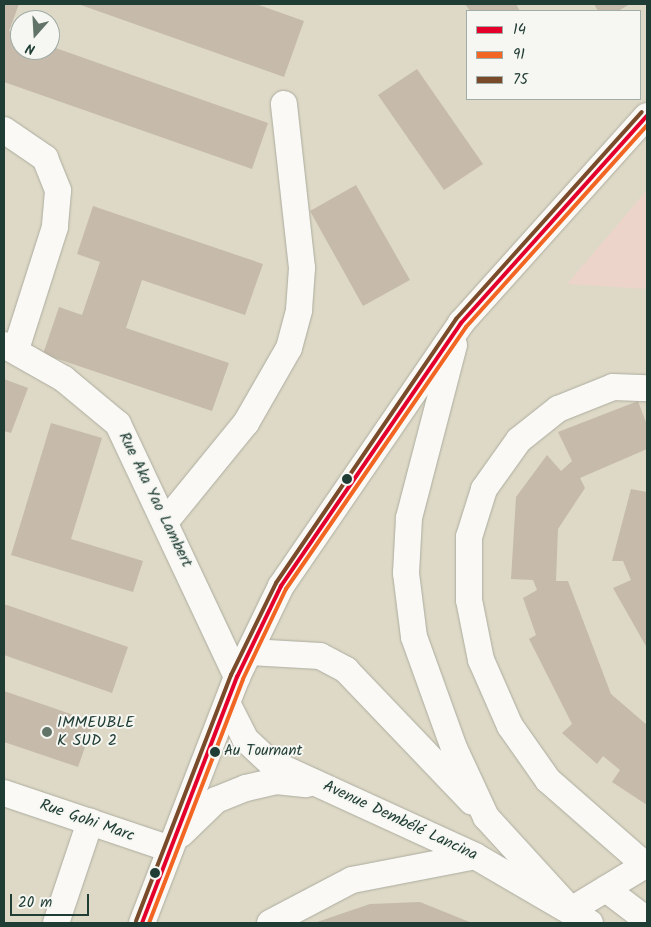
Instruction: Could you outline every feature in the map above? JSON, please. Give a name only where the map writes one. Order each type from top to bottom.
[{"type":"street","points":[[166,521],[246,423],[288,348],[299,310],[302,268],[284,104]]},
{"type":"street","points":[[142,923],[237,677],[281,586],[461,323],[647,116]]},
{"type":"street","points":[[4,130],[45,158],[58,192],[55,227],[10,347]]},
{"type":"street","points":[[461,323],[409,518],[406,574],[414,637],[430,688],[486,817]]},
{"type":"street","name":"Rue Aka Yao Lambert","points":[[10,347],[94,400],[118,424],[166,521],[237,677]]},
{"type":"street","points":[[250,652],[320,656],[346,670],[580,916],[606,889],[646,865],[548,780],[510,726],[481,660],[469,600],[469,537],[484,489],[519,440],[558,409],[613,387],[647,388]]},
{"type":"street","name":"Avenue Dembélé Lancina","points":[[228,704],[245,739],[270,762],[324,785],[475,856],[580,916]]},
{"type":"street","points":[[170,848],[195,817],[216,800],[276,781],[324,785]]},
{"type":"street","name":"Rue Gohi Marc","points":[[4,793],[170,848]]},
{"type":"street","points":[[56,923],[90,822]]},
{"type":"street","points":[[270,923],[352,880],[475,856]]},
{"type":"street","points":[[606,889],[647,920]]},
{"type":"shaded area","points":[[647,190],[647,289],[567,284]]},
{"type":"building","points":[[4,4],[19,4],[17,10],[10,10],[10,60],[60,60],[60,50],[268,123],[252,169],[4,82]]},
{"type":"building","points":[[78,4],[256,4],[304,21],[284,77]]},
{"type":"building","points":[[465,4],[516,4],[519,10],[469,10]]},
{"type":"building","points":[[594,4],[630,4],[620,10],[597,10]]},
{"type":"building","points":[[417,69],[483,164],[444,190],[378,95]]},
{"type":"building","points":[[356,185],[410,280],[363,306],[310,211]]},
{"type":"building","points":[[93,206],[263,264],[245,315],[142,280],[126,328],[229,363],[212,411],[43,354],[59,307],[82,315],[100,262],[77,254]]},
{"type":"building","points":[[4,379],[28,388],[11,433],[4,431]]},
{"type":"building","points":[[638,401],[647,425],[647,449],[580,478],[585,488],[558,529],[556,581],[568,581],[611,694],[647,725],[647,805],[612,782],[620,770],[603,756],[597,764],[562,733],[572,724],[529,639],[536,635],[523,598],[537,590],[533,580],[511,579],[516,497],[547,455],[561,471],[572,461],[558,432]]},
{"type":"building","points":[[51,423],[102,438],[71,539],[143,561],[133,592],[11,555]]},
{"type":"building","points":[[631,489],[647,492],[647,648],[613,588],[631,580],[623,561],[612,561]]},
{"type":"building","points":[[4,604],[128,647],[112,693],[4,655]]},
{"type":"building","name":"IMMEUBLE K SUD 2","points":[[4,691],[94,722],[78,767],[4,742]]},
{"type":"building","points":[[420,902],[472,923],[314,923],[370,904]]},
{"type":"transit line","name":"75","points":[[136,921],[231,675],[276,583],[456,319],[642,112]]},
{"type":"transit line","name":"14","points":[[142,923],[237,677],[281,586],[461,323],[647,116]]},
{"type":"transit line","name":"91","points":[[149,923],[243,679],[286,589],[466,327],[647,125]]},
{"type":"place","name":"IMMEUBLE K SUD 2","points":[[47,732]]},
{"type":"place","name":"Au Tournant","points":[[215,752]]}]
